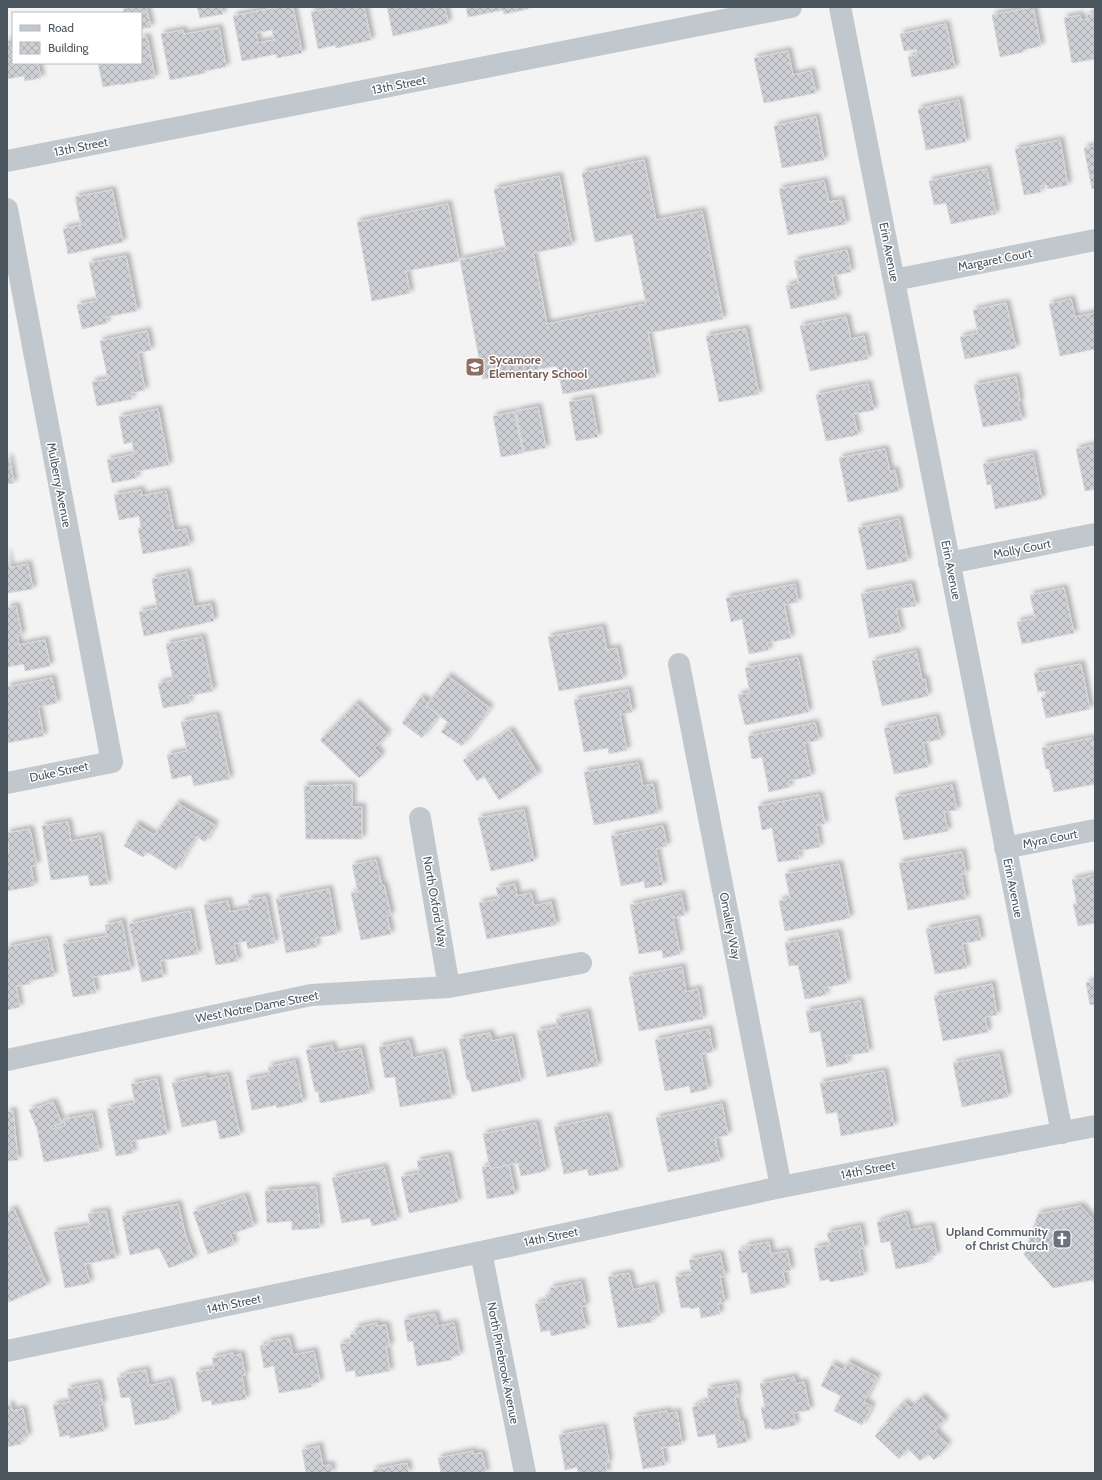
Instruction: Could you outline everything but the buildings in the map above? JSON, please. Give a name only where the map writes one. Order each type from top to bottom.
[{"type":"street","name":"13th Street","points":[[7,161],[729,13],[791,7]]},
{"type":"street","name":"Erin Avenue","points":[[840,7],[1062,1132]]},
{"type":"street","name":"Mulberry Avenue","points":[[7,210],[112,762]]},
{"type":"street","name":"Margaret Court","points":[[894,280],[1095,240]]},
{"type":"street","name":"Molly Court","points":[[949,563],[1095,534]]},
{"type":"street","name":"Omalley Way","points":[[679,664],[782,1187]]},
{"type":"street","name":"Duke Street","points":[[7,783],[112,762]]},
{"type":"street","name":"North Oxford Way","points":[[420,818],[449,987]]},
{"type":"street","name":"Myra Court","points":[[1005,848],[1095,830]]},
{"type":"street","name":"West Notre Dame Street","points":[[7,1060],[311,995],[449,987],[581,963]]},
{"type":"street","name":"14th Street","points":[[7,1351],[481,1252],[782,1187],[1095,1126]]},
{"type":"street","name":"North Pinebrook Avenue","points":[[481,1252],[525,1473]]},
{"type":"place","name":"Sycamore Elementary School","points":[[475,367]]},
{"type":"place","name":"Upland Community of Christ Church","points":[[1062,1239]]}]
